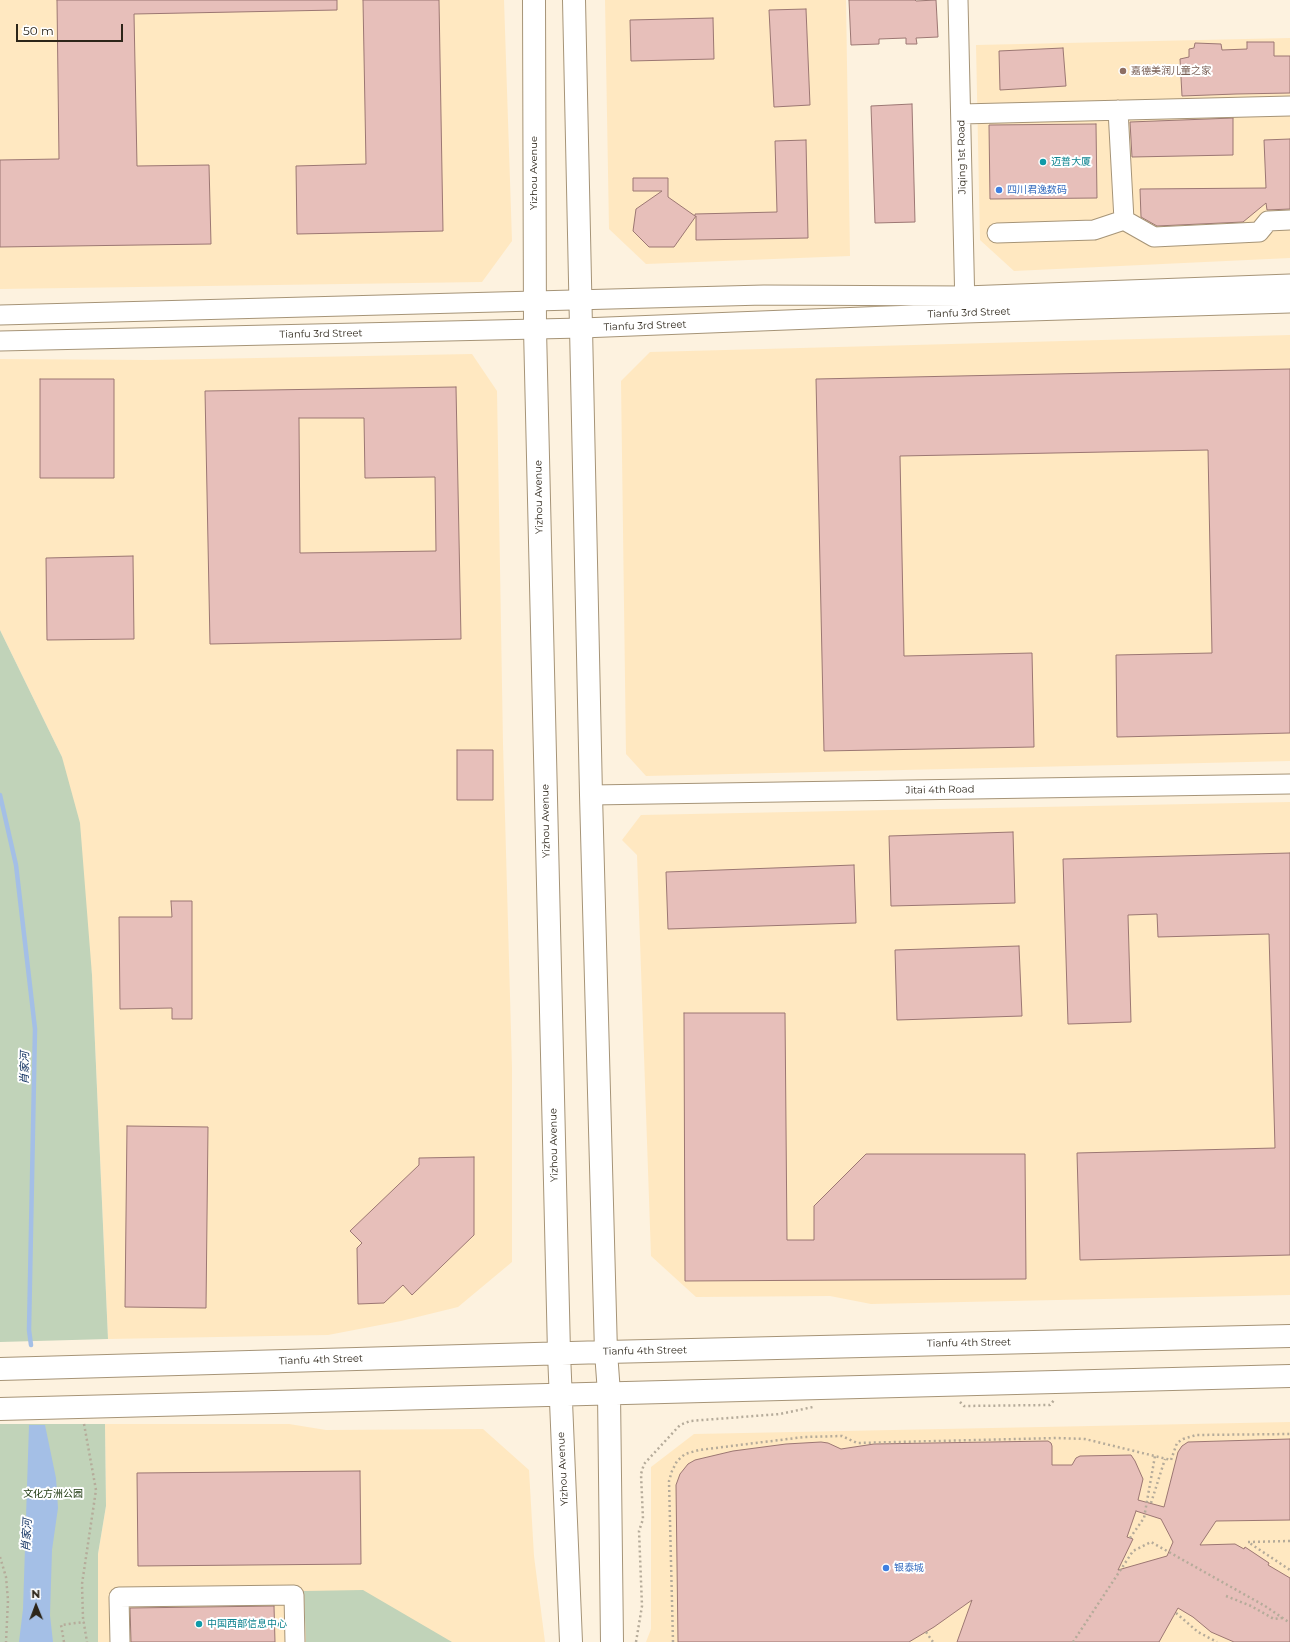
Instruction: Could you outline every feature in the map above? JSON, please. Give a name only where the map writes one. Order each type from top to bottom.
[{"type":"main road","name":"Yizhou Avenue","points":[[534,0],[534,300],[560,1395],[571,1642]]},
{"type":"main road","points":[[574,0],[591,795],[606,1352],[609,1394],[612,1642]]},
{"type":"main road","name":"Tianfu 4th Street","points":[[0,1369],[606,1352],[1290,1336]]},
{"type":"main road","points":[[0,1409],[1290,1376]]},
{"type":"street","name":"Jiqing 1st Road","points":[[958,0],[965,304]]},
{"type":"street","points":[[961,114],[1290,106]]},
{"type":"street","points":[[1118,110],[1124,220]]},
{"type":"street","points":[[997,233],[1094,230],[1124,220],[1154,237],[1259,232],[1268,221],[1290,220]]},
{"type":"street","name":"Tianfu 3rd Street","points":[[0,341],[582,328],[1290,284]]},
{"type":"street","name":"Tianfu 3rd Street","points":[[0,315],[764,295],[965,304],[1290,303]]},
{"type":"street","name":"Jitai 4th Road","points":[[591,795],[1290,784]]},
{"type":"street","points":[[120,1642],[119,1597],[294,1595],[295,1642]]},
{"type":"path","points":[[957,1399],[964,1406],[980,1406],[1050,1405],[1056,1398]]},
{"type":"path","points":[[636,1642],[642,1606],[639,1531],[643,1519],[641,1474],[644,1464],[680,1425],[690,1421],[780,1414],[815,1407]]},
{"type":"path","points":[[84,1424],[96,1490],[82,1584],[84,1622],[87,1642]]},
{"type":"path","points":[[673,1642],[669,1481],[677,1461],[685,1454],[699,1450],[804,1437],[842,1436],[857,1443],[1050,1438],[1085,1439],[1171,1460],[1177,1443],[1183,1439],[1196,1435],[1290,1434]]},
{"type":"path","points":[[1130,1538],[1144,1518],[1155,1456]]},
{"type":"path","points":[[1151,1503],[1165,1459]]},
{"type":"path","points":[[1290,1541],[1248,1542],[1290,1570]]},
{"type":"path","points":[[1073,1642],[1133,1551],[1151,1542],[1265,1606],[1290,1623]]},
{"type":"path","points":[[0,1557],[6,1577],[8,1600],[6,1642]]},
{"type":"path","points":[[1226,1596],[1251,1606],[1274,1619],[1283,1618]]},
{"type":"path","points":[[1176,1613],[1198,1632],[1217,1642]]},
{"type":"path","points":[[64,1642],[61,1625],[84,1622]]},
{"type":"path","points":[[926,1632],[933,1642]]},
{"type":"shaded area","points":[[0,0],[504,0],[512,241],[482,282],[0,289]]},
{"type":"shaded area","points":[[605,0],[846,0],[850,256],[646,264],[609,229]]},
{"type":"shaded area","points":[[1290,38],[1290,258],[1014,271],[980,240],[976,45]]},
{"type":"shaded area","points":[[1290,335],[1290,761],[646,776],[626,754],[621,381],[650,352]]},
{"type":"shaded area","points":[[472,354],[497,391],[503,744],[512,1068],[512,1262],[458,1307],[401,1321],[328,1335],[108,1339],[92,975],[62,757],[0,630],[0,359],[150,360]]},
{"type":"shaded area","points":[[1290,802],[1290,1295],[871,1304],[830,1296],[696,1297],[651,1256],[637,855],[622,840],[641,815]]},
{"type":"shaded area","points":[[1290,1422],[1290,1642],[646,1642],[651,1629],[651,1467],[694,1434]]},
{"type":"shaded area","points":[[105,1424],[289,1424],[326,1430],[483,1429],[529,1470],[534,1556],[545,1642],[98,1642],[98,1554],[106,1506]]},
{"type":"green space","points":[[0,630],[62,757],[80,823],[92,975],[108,1339],[0,1342]]},
{"type":"green space","name":"文化方洲公园","points":[[0,1424],[105,1424],[106,1506],[98,1554],[98,1642],[0,1642]]},
{"type":"green space","points":[[363,1590],[452,1642],[306,1642],[304,1591]]},
{"type":"water","points":[[29,1425],[45,1425],[56,1478],[58,1508],[52,1550],[50,1615],[53,1642],[19,1642],[23,1609]]},
{"type":"building","points":[[57,0],[337,0],[337,10],[134,14],[137,166],[209,165],[211,244],[0,247],[0,160],[59,159]]},
{"type":"building","points":[[363,0],[439,0],[443,231],[297,234],[296,166],[366,164]]},
{"type":"building","points":[[849,0],[936,0],[938,37],[916,38],[917,44],[906,44],[906,38],[879,39],[879,44],[851,45]]},
{"type":"building","points":[[806,9],[810,105],[774,107],[769,10]]},
{"type":"building","points":[[713,18],[714,59],[631,61],[630,20]]},
{"type":"building","points":[[1247,42],[1274,42],[1274,56],[1290,56],[1290,93],[1182,96],[1180,59],[1189,57],[1189,49],[1194,48],[1195,43],[1221,44],[1222,50],[1247,49]]},
{"type":"building","points":[[1063,48],[1066,86],[1000,90],[999,51]]},
{"type":"building","points":[[912,104],[915,222],[875,223],[871,106]]},
{"type":"building","points":[[1233,118],[1233,155],[1132,157],[1130,122]]},
{"type":"building","name":"迈普大厦","points":[[1096,124],[1097,198],[990,199],[989,125]]},
{"type":"building","points":[[1290,139],[1290,209],[1267,210],[1266,203],[1243,222],[1157,226],[1141,217],[1140,189],[1266,188],[1264,140]]},
{"type":"building","points":[[806,140],[808,238],[696,240],[696,216],[674,247],[649,247],[633,231],[636,209],[662,191],[633,191],[633,178],[668,178],[668,197],[695,216],[695,214],[777,212],[775,141]]},
{"type":"building","points":[[1290,369],[1290,733],[1117,737],[1116,655],[1212,653],[1208,450],[900,456],[904,656],[1032,653],[1034,747],[824,751],[816,379]]},
{"type":"building","points":[[40,379],[114,379],[114,478],[40,478]]},
{"type":"building","points":[[456,387],[461,639],[210,644],[205,391]],"holes":[[[299,418],[364,418],[365,478],[435,477],[436,551],[300,553]]]},
{"type":"building","points":[[133,556],[134,639],[47,640],[46,558]]},
{"type":"building","points":[[457,750],[493,750],[493,800],[457,800]]},
{"type":"building","points":[[1013,832],[1015,903],[891,906],[889,836]]},
{"type":"building","points":[[1290,853],[1290,1255],[1080,1260],[1077,1153],[1275,1148],[1269,934],[1158,937],[1157,914],[1128,915],[1131,1022],[1068,1024],[1063,859]]},
{"type":"building","points":[[854,865],[856,923],[668,929],[666,872]]},
{"type":"building","points":[[171,901],[192,901],[192,1019],[172,1019],[172,1008],[120,1009],[119,917],[172,917]]},
{"type":"building","points":[[1019,946],[1022,1016],[897,1020],[895,950]]},
{"type":"building","points":[[684,1013],[785,1013],[787,1240],[814,1240],[814,1206],[866,1154],[1025,1154],[1026,1279],[685,1281]]},
{"type":"building","points":[[127,1126],[208,1127],[206,1308],[125,1307]]},
{"type":"building","points":[[474,1157],[474,1235],[412,1295],[403,1285],[384,1303],[358,1304],[357,1248],[362,1243],[350,1231],[419,1165],[419,1158]]},
{"type":"building","name":"银泰城","points":[[1290,1439],[1290,1520],[1216,1521],[1200,1545],[1235,1544],[1244,1549],[1245,1547],[1269,1563],[1268,1565],[1290,1578],[1290,1642],[1234,1642],[1211,1632],[1193,1617],[1178,1608],[1159,1642],[957,1642],[972,1600],[934,1627],[909,1642],[678,1642],[676,1485],[680,1474],[688,1464],[695,1460],[733,1451],[786,1444],[821,1442],[828,1443],[841,1449],[874,1444],[1048,1441],[1052,1446],[1052,1465],[1072,1465],[1076,1458],[1080,1456],[1131,1455],[1143,1479],[1138,1500],[1164,1507],[1178,1452],[1182,1446],[1188,1442]],"holes":[[[1136,1511],[1161,1519],[1173,1542],[1167,1556],[1118,1570],[1133,1539],[1127,1537]]]},
{"type":"building","points":[[360,1471],[361,1564],[138,1566],[137,1473]]},
{"type":"building","name":"中国西部信息中心","points":[[274,1606],[275,1642],[131,1642],[130,1608]]},
{"type":"waterway","name":"肖家河","points":[[0,795],[16,865],[35,1029],[29,1330],[31,1345]]},
{"type":"place","name":"嘉德美润儿童之家","points":[[1123,71]]},
{"type":"place","name":"迈普大厦","points":[[1043,162]]},
{"type":"place","name":"四川君逸数码","points":[[999,190]]},
{"type":"place","name":"银泰城","points":[[886,1568]]},
{"type":"place","name":"中国西部信息中心","points":[[199,1624]]}]
